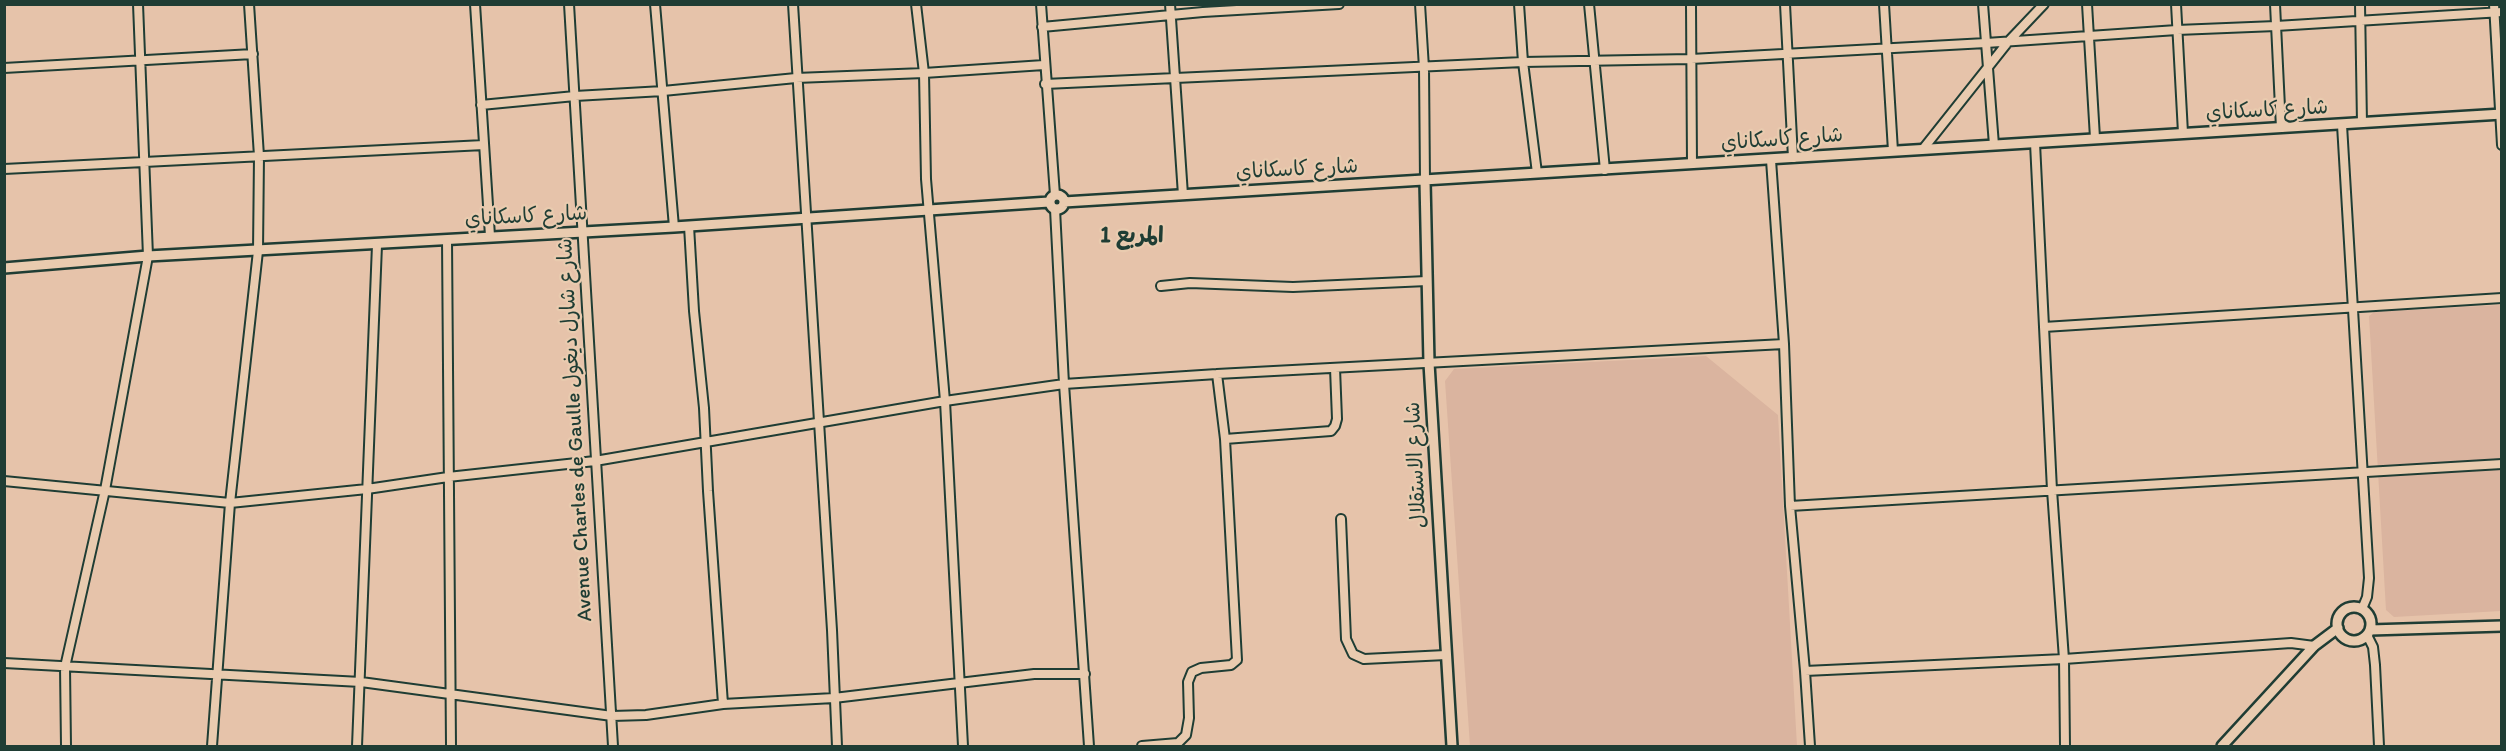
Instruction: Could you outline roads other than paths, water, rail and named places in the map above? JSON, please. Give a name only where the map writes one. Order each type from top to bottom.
[{"type":"street","points":[[66,747],[64,667],[105,490],[148,256],[138,4]]},
{"type":"street","points":[[212,747],[230,502],[258,251],[259,156],[249,4]]},
{"type":"street","points":[[475,4],[490,236]]},
{"type":"street","name":"Avenue Charles de Gaulle شارع شارل ديغول","points":[[569,4],[614,747]]},
{"type":"street","points":[[655,4],[674,227]]},
{"type":"street","points":[[793,4],[837,747]]},
{"type":"street","points":[[916,4],[924,73],[926,179],[945,401],[963,747]]},
{"type":"street","points":[[1041,4],[1089,747]]},
{"type":"street","points":[[1170,4],[1183,195]]},
{"type":"street","points":[[1042,27],[1171,15],[1339,4]]},
{"type":"street","points":[[1420,4],[1424,68],[1425,181]]},
{"type":"street","points":[[1519,4],[1523,62],[1537,173]]},
{"type":"street","points":[[1589,4],[1605,170]]},
{"type":"street","points":[[1690,4],[1692,164]]},
{"type":"street","points":[[1785,4],[1793,158]]},
{"type":"street","points":[[1884,4],[1893,151]]},
{"type":"street","points":[[1983,4],[1994,145]]},
{"type":"street","points":[[1923,149],[2008,42],[2044,4]]},
{"type":"street","points":[[2087,4],[2095,138]]},
{"type":"street","points":[[2176,4],[2183,133]]},
{"type":"street","points":[[2275,4],[2281,128]]},
{"type":"street","points":[[2360,4],[2362,123]]},
{"type":"street","points":[[1045,84],[1523,62],[1691,59],[1788,52],[1986,44],[2177,30],[2361,21],[2496,9],[2502,145]]},
{"type":"street","points":[[4,68],[253,54]]},
{"type":"street","points":[[481,105],[575,96],[663,92],[796,78],[924,73],[1044,64]]},
{"type":"street","name":"شارع كاسكاناي","points":[[4,268],[148,256],[377,245],[490,236],[929,211],[1053,202],[1061,196],[1064,202],[2500,114]]},
{"type":"street","points":[[2342,124],[2351,306],[2369,578],[2367,597],[2362,609]]},
{"type":"street","points":[[2035,143],[2052,490],[2064,659],[2065,747]]},
{"type":"street","points":[[4,170],[484,145]]},
{"type":"street","points":[[1771,160],[1784,344],[1790,506],[1810,747]]},
{"type":"street","name":"شارع الاستقلال","points":[[1425,181],[1429,363],[1452,747]]},
{"type":"street","points":[[689,226],[723,704]]},
{"type":"street","points":[[447,240],[451,747]]},
{"type":"street","points":[[357,747],[377,245]]},
{"type":"street","points":[[1161,286],[1190,283],[1293,287],[1427,281]]},
{"type":"street","points":[[2044,327],[2502,298]]},
{"type":"street","points":[[4,481],[230,502],[367,489],[448,477],[595,461],[945,401],[1064,384],[1784,344]]},
{"type":"street","points":[[1225,439],[1331,431],[1337,419],[1335,368]]},
{"type":"street","points":[[1142,747],[1178,743],[1186,735],[1189,718],[1188,682],[1192,672],[1201,668],[1231,665],[1237,660],[1225,439],[1217,374]]},
{"type":"street","points":[[1790,506],[2502,464]]},
{"type":"street","points":[[1341,519],[1346,639],[1353,654],[1364,659],[1446,655]]},
{"type":"street","points":[[2379,747],[2374,656],[2368,632],[2369,617],[2362,609],[2352,607],[2342,612],[2338,628],[2348,640],[2357,640],[2368,632],[2502,626]]},
{"type":"street","points":[[2222,747],[2314,646],[2338,628]]},
{"type":"street","points":[[1805,671],[2064,659],[2291,643],[2314,646]]},
{"type":"street","points":[[4,663],[360,682],[612,716],[655,714],[723,704],[834,698],[1034,674],[1085,674]]},
{"type":"district","name":"المربع 1","points":[[1132,236]]}]
